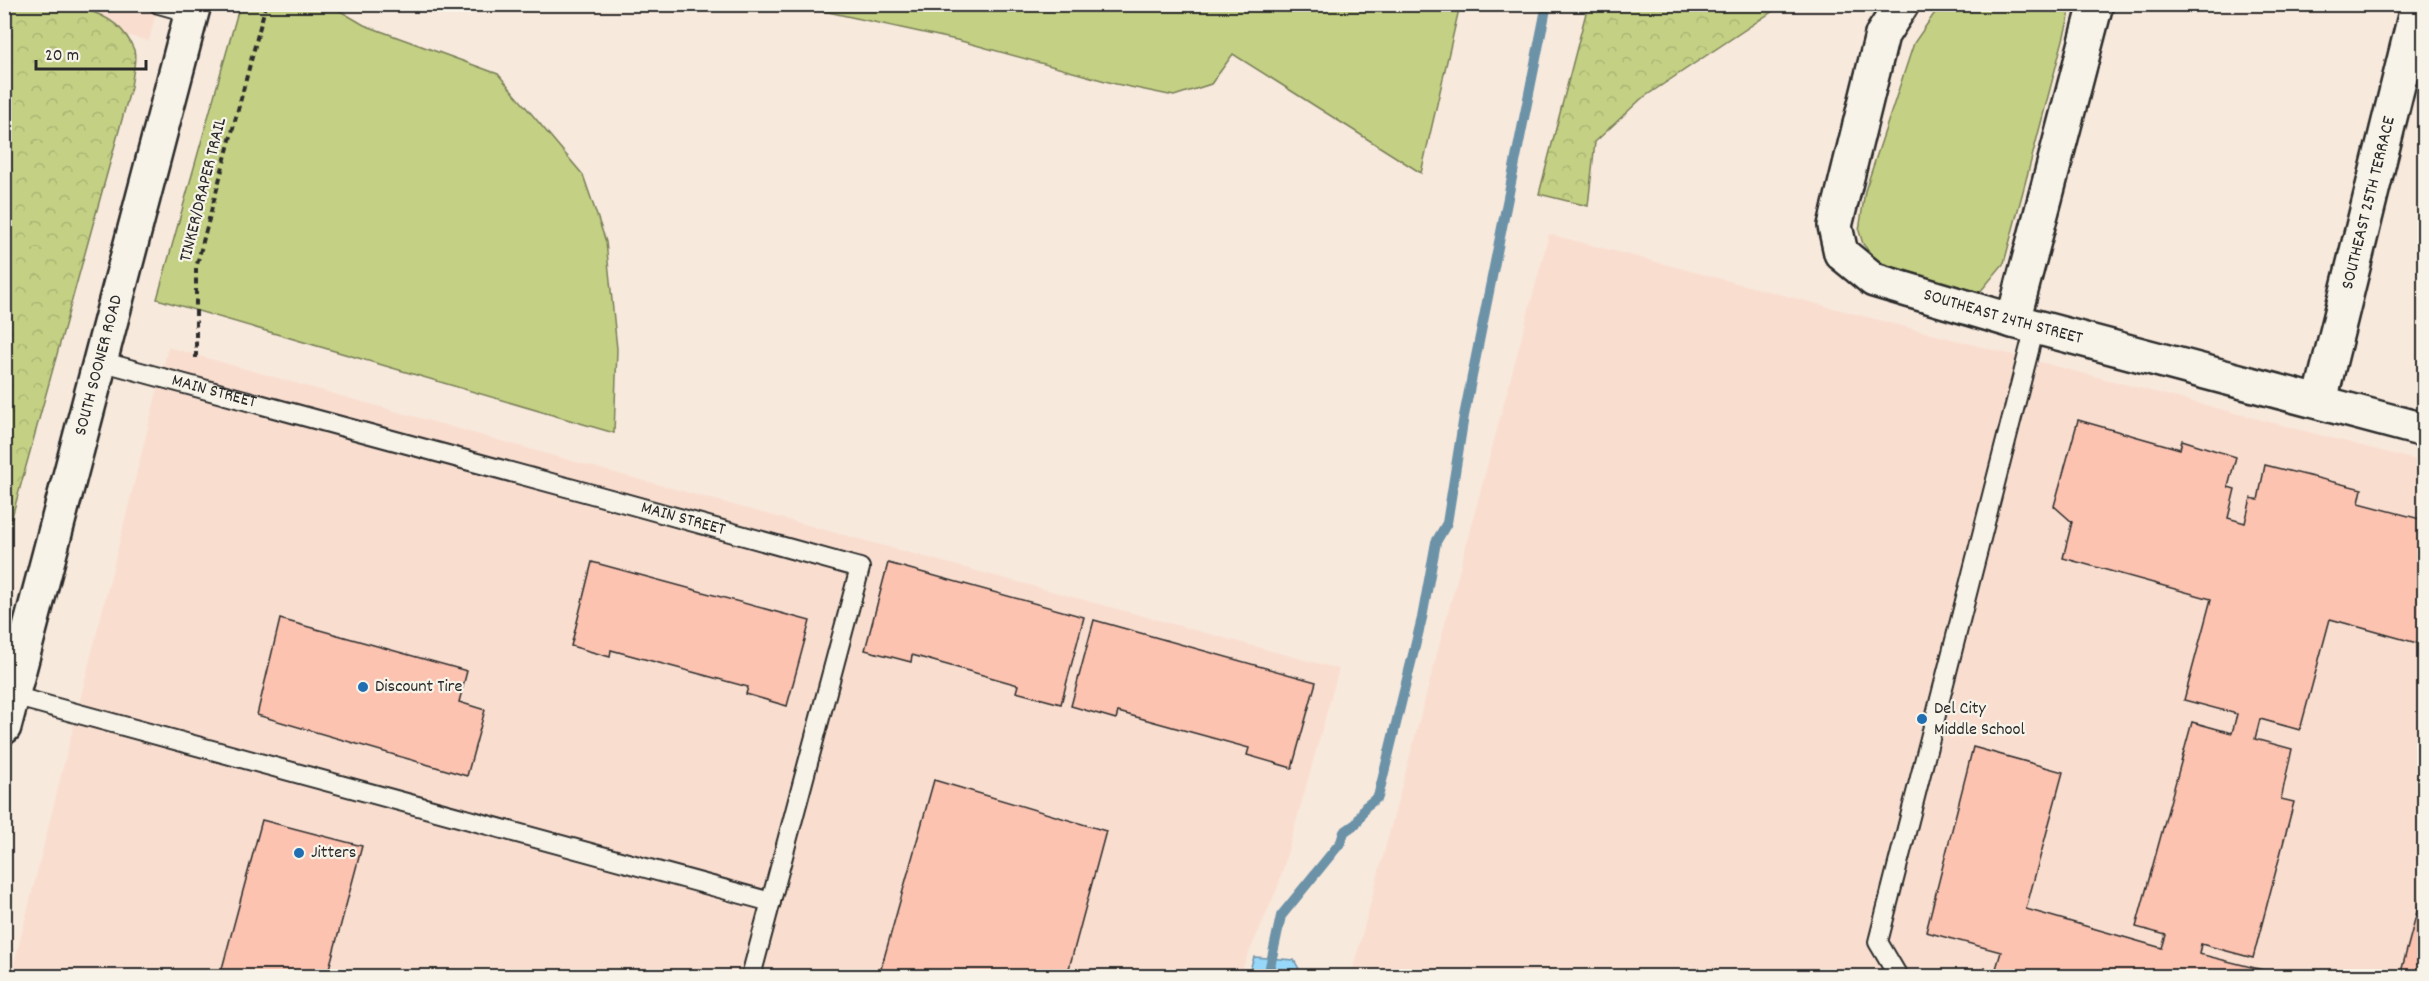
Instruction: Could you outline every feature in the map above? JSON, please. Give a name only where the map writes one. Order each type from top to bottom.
[{"type":"street","name":"SOUTHEAST 24TH STREET","points":[[1902,4],[1882,35],[1835,226],[1841,253],[1874,280],[2024,324],[2424,430]]},
{"type":"street","points":[[2024,324],[2096,4]]},
{"type":"street","name":"SOUTHEAST 25TH TERRACE","points":[[2320,401],[2418,4]]},
{"type":"street","name":"SOUTH SOONER ROAD","points":[[4,727],[193,9]]},
{"type":"lane","points":[[159,4],[193,9]]},
{"type":"lane","points":[[1898,976],[1878,942],[2024,324]]},
{"type":"lane","name":"MAIN STREET","points":[[100,361],[860,568],[751,976]]},
{"type":"lane","points":[[13,696],[771,902]]},
{"type":"path","name":"TINKER/DRAPER TRAIL","points":[[190,385],[197,356],[196,268],[266,4]]},
{"type":"shaded area","points":[[6,5],[158,5],[149,41]]},
{"type":"shaded area","name":"Del City Middle School","points":[[1549,234],[2424,462],[2424,976],[1351,976]]},
{"type":"shaded area","points":[[168,347],[612,472],[1339,669],[1278,887],[1239,976],[11,976]]},
{"type":"green space","points":[[5,4],[61,5],[97,13],[112,22],[125,34],[134,50],[135,58],[131,87],[5,542]]},
{"type":"green space","points":[[240,4],[330,5],[364,25],[498,74],[583,175],[606,242],[617,349],[614,433],[157,299]]},
{"type":"green space","points":[[796,5],[1460,5],[1421,173],[1233,54],[1211,84],[1174,96],[1116,84],[961,41]]},
{"type":"green space","points":[[1588,5],[1782,5],[1641,99],[1595,142],[1588,206],[1539,194]]},
{"type":"green space","points":[[1945,5],[2069,5],[2069,17],[2004,263],[1980,292],[1895,270],[1875,259],[1863,244],[1859,231],[1865,191],[1914,43],[1934,14]]},
{"type":"water","points":[[1254,957],[1294,960],[1303,976],[1248,976]]},
{"type":"building","points":[[2078,420],[2180,449],[2182,440],[2236,457],[2228,487],[2235,489],[2228,518],[2245,523],[2251,498],[2258,500],[2265,465],[2362,489],[2359,503],[2424,520],[2424,645],[2330,619],[2300,730],[2260,719],[2255,739],[2292,749],[2281,799],[2294,802],[2253,958],[2201,944],[2199,954],[2287,976],[1983,976],[1985,968],[1995,972],[2001,952],[1926,932],[1973,747],[2063,772],[2026,909],[2162,948],[2166,935],[2136,927],[2192,722],[2232,733],[2237,714],[2184,700],[2211,599],[2063,558],[2072,522],[2054,506]]},
{"type":"building","points":[[592,562],[810,621],[787,706],[746,694],[748,687],[611,650],[610,657],[571,646]]},
{"type":"building","points":[[888,563],[1084,617],[1061,704],[1016,692],[1018,685],[912,655],[911,662],[865,650]]},
{"type":"building","name":"Discount Tire","points":[[280,619],[467,671],[459,702],[485,710],[467,776],[257,715]]},
{"type":"building","points":[[1094,620],[1316,682],[1292,768],[1247,755],[1249,748],[1118,712],[1116,719],[1071,706]]},
{"type":"building","points":[[934,780],[1106,831],[1067,976],[879,976]]},
{"type":"building","points":[[262,820],[362,846],[327,976],[220,976]]},
{"type":"building","points":[[2424,885],[2424,976],[2400,976]]},
{"type":"waterway","points":[[1268,976],[1281,916],[1341,842],[1344,832],[1357,823],[1365,807],[1378,797],[1422,618],[1436,542],[1447,523],[1464,416],[1547,4]]},
{"type":"place","name":"Discount Tire","points":[[363,687]]},
{"type":"place","name":"Del City Middle School","points":[[1922,719]]},
{"type":"place","name":"Jitters","points":[[299,853]]}]
